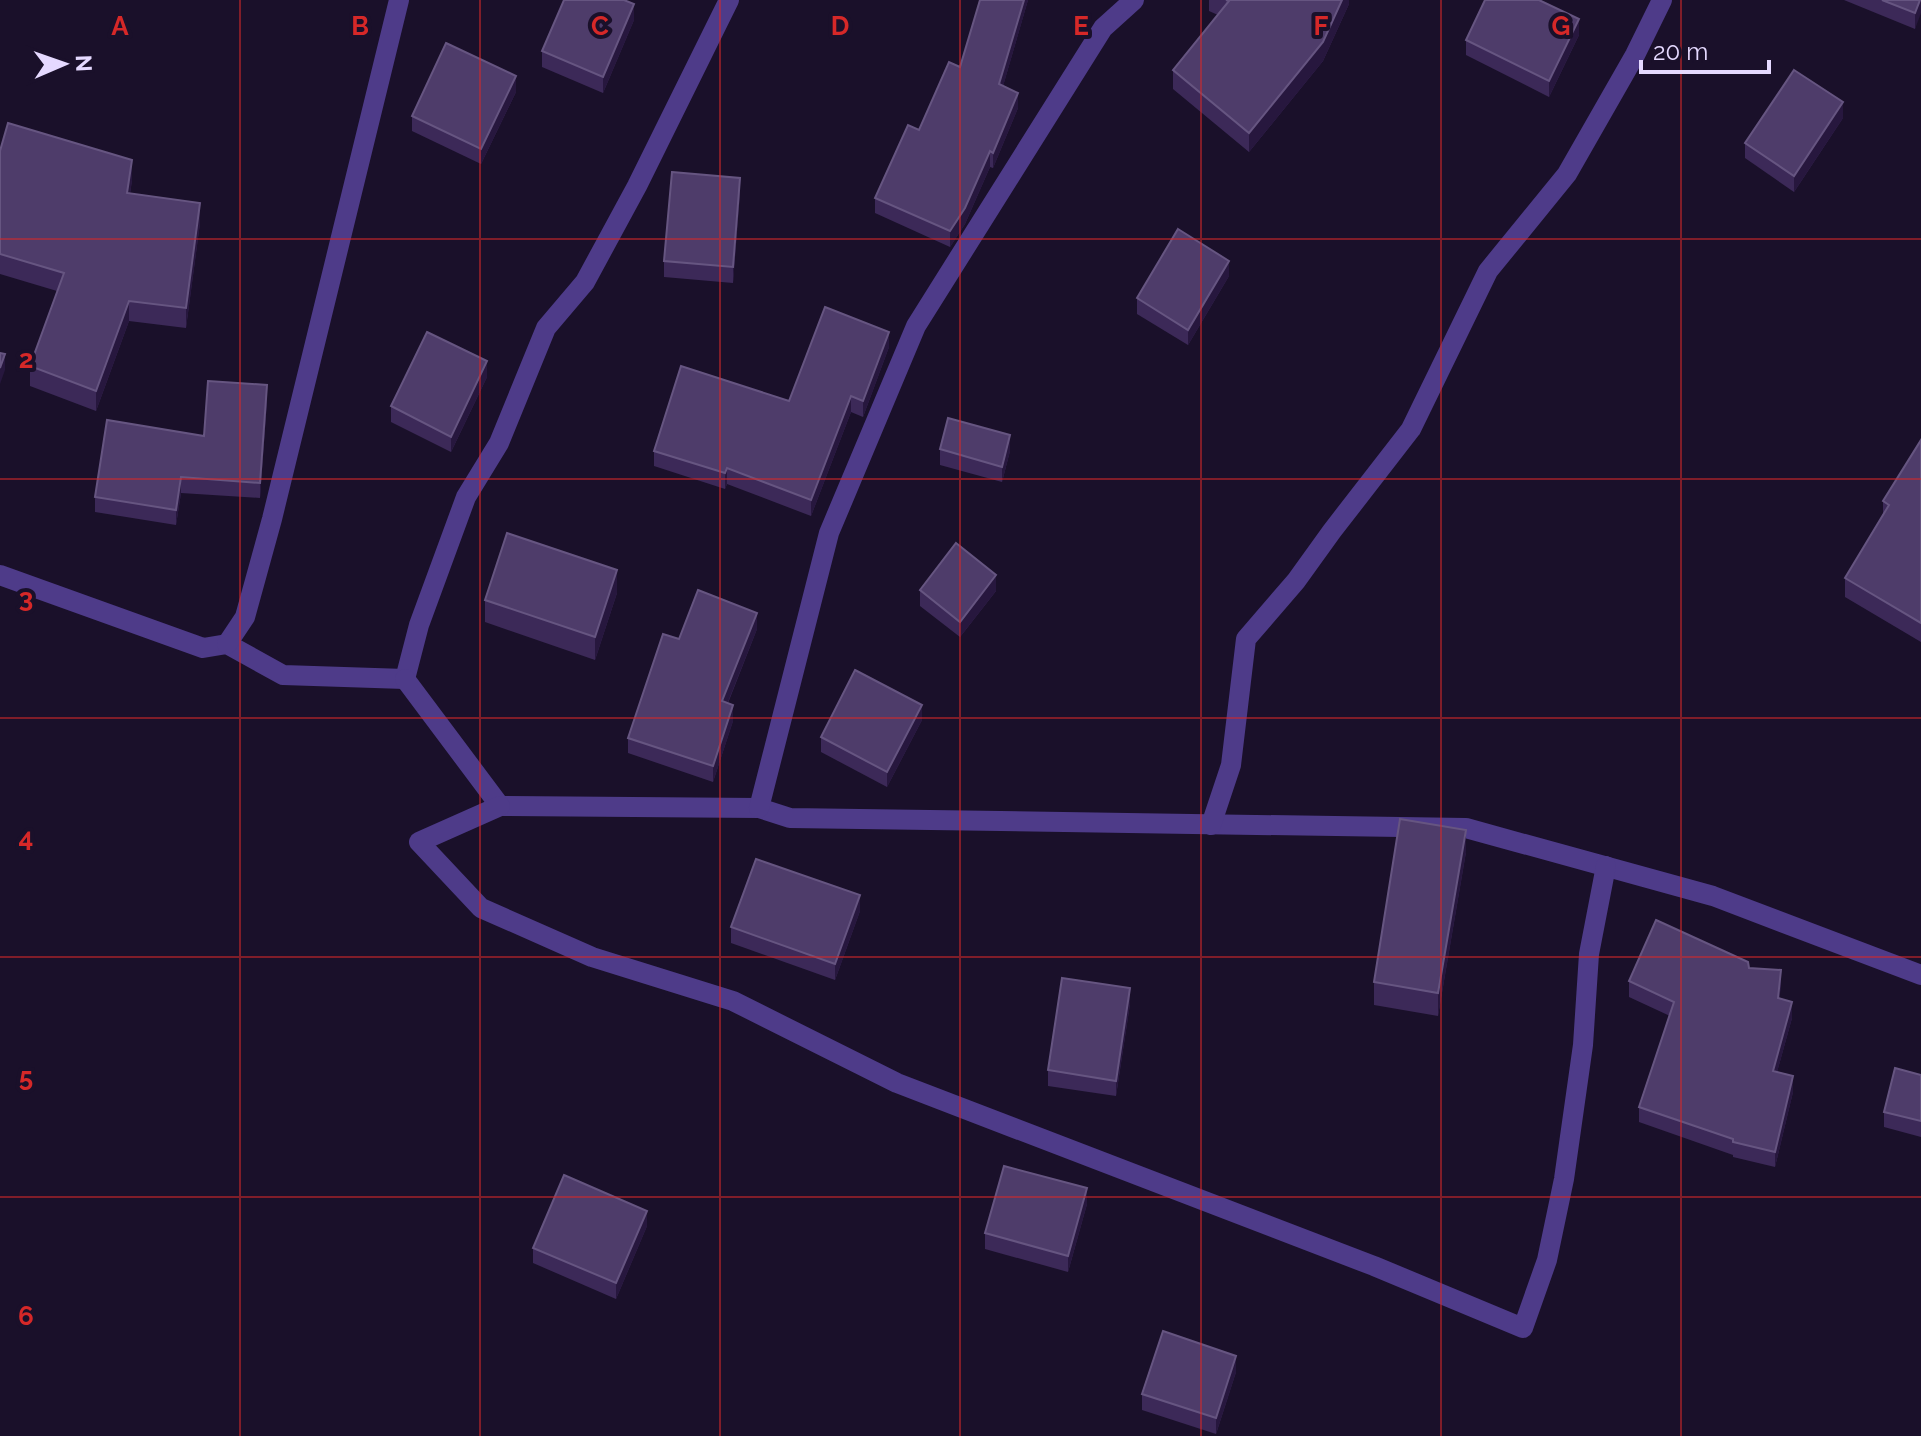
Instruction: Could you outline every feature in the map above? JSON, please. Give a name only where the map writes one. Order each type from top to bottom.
[{"type":"street","points":[[227,644],[245,617],[272,519],[399,0]]},
{"type":"street","points":[[405,679],[419,625],[466,497],[499,443],[546,328],[585,282],[637,186],[729,0]]},
{"type":"street","points":[[759,808],[829,533],[916,326],[1103,28],[1134,0]]},
{"type":"street","points":[[1211,825],[1231,765],[1246,639],[1296,581],[1411,429],[1488,271],[1567,174],[1635,55],[1662,0]]},
{"type":"street","points":[[0,575],[203,648],[227,644],[283,675],[405,679]]},
{"type":"street","points":[[405,679],[500,806]]},
{"type":"street","points":[[1606,866],[1589,954],[1583,1045],[1564,1179],[1547,1260],[1523,1328],[1374,1266],[897,1083],[733,1001],[592,957],[481,908],[419,842],[500,806],[759,808],[790,818],[1466,828],[1606,866],[1713,896],[1921,975]]},
{"type":"building","points":[[564,0],[624,0],[634,4],[603,77],[542,51]]},
{"type":"building","points":[[980,0],[1024,0],[999,84],[1018,93],[993,153],[990,151],[965,208],[950,231],[875,198],[908,125],[919,130],[949,62],[960,67]]},
{"type":"building","points":[[1226,0],[1342,0],[1323,42],[1249,133],[1173,70],[1229,1]]},
{"type":"building","points":[[1485,0],[1539,0],[1579,19],[1549,81],[1466,40]]},
{"type":"building","points":[[1882,0],[1920,0],[1915,13]]},
{"type":"building","points":[[446,43],[516,76],[481,149],[412,116]]},
{"type":"building","points":[[1794,70],[1843,102],[1794,176],[1745,143]]},
{"type":"building","points":[[8,123],[132,160],[127,193],[200,203],[186,308],[129,301],[96,391],[30,366],[64,273],[0,254],[0,151]]},
{"type":"building","points":[[672,172],[740,178],[733,267],[664,261]]},
{"type":"building","points":[[1178,229],[1229,261],[1188,330],[1137,298]]},
{"type":"building","points":[[825,307],[889,332],[863,401],[851,396],[811,500],[727,468],[725,473],[654,451],[681,366],[789,401]]},
{"type":"building","points":[[427,332],[487,361],[451,437],[391,406]]},
{"type":"building","points":[[208,381],[267,385],[260,483],[181,477],[176,510],[95,497],[107,420],[204,436]]},
{"type":"building","points":[[948,418],[1010,435],[1002,467],[940,449]]},
{"type":"building","points":[[1921,440],[1921,623],[1845,578],[1889,505],[1883,501]]},
{"type":"building","points":[[507,533],[617,570],[595,637],[485,600]]},
{"type":"building","points":[[956,543],[996,575],[960,622],[920,590]]},
{"type":"building","points":[[698,590],[757,613],[722,701],[733,705],[713,766],[628,738],[663,634],[679,639]]},
{"type":"building","points":[[855,670],[922,705],[887,772],[821,737]]},
{"type":"building","points":[[1400,819],[1466,830],[1438,993],[1374,982]]},
{"type":"building","points":[[756,859],[860,895],[835,964],[731,927]]},
{"type":"building","points":[[1656,920],[1748,962],[1749,968],[1781,970],[1778,998],[1792,1002],[1773,1071],[1793,1076],[1775,1152],[1733,1142],[1733,1139],[1639,1107],[1674,1002],[1629,981]]},
{"type":"building","points":[[1062,978],[1130,988],[1116,1081],[1048,1070]]},
{"type":"building","points":[[1895,1068],[1921,1075],[1921,1121],[1884,1112]]},
{"type":"building","points":[[1004,1166],[1087,1188],[1068,1256],[985,1233]]},
{"type":"building","points":[[564,1175],[647,1211],[616,1283],[533,1248]]},
{"type":"building","points":[[1163,1331],[1236,1356],[1216,1418],[1142,1394]]}]
